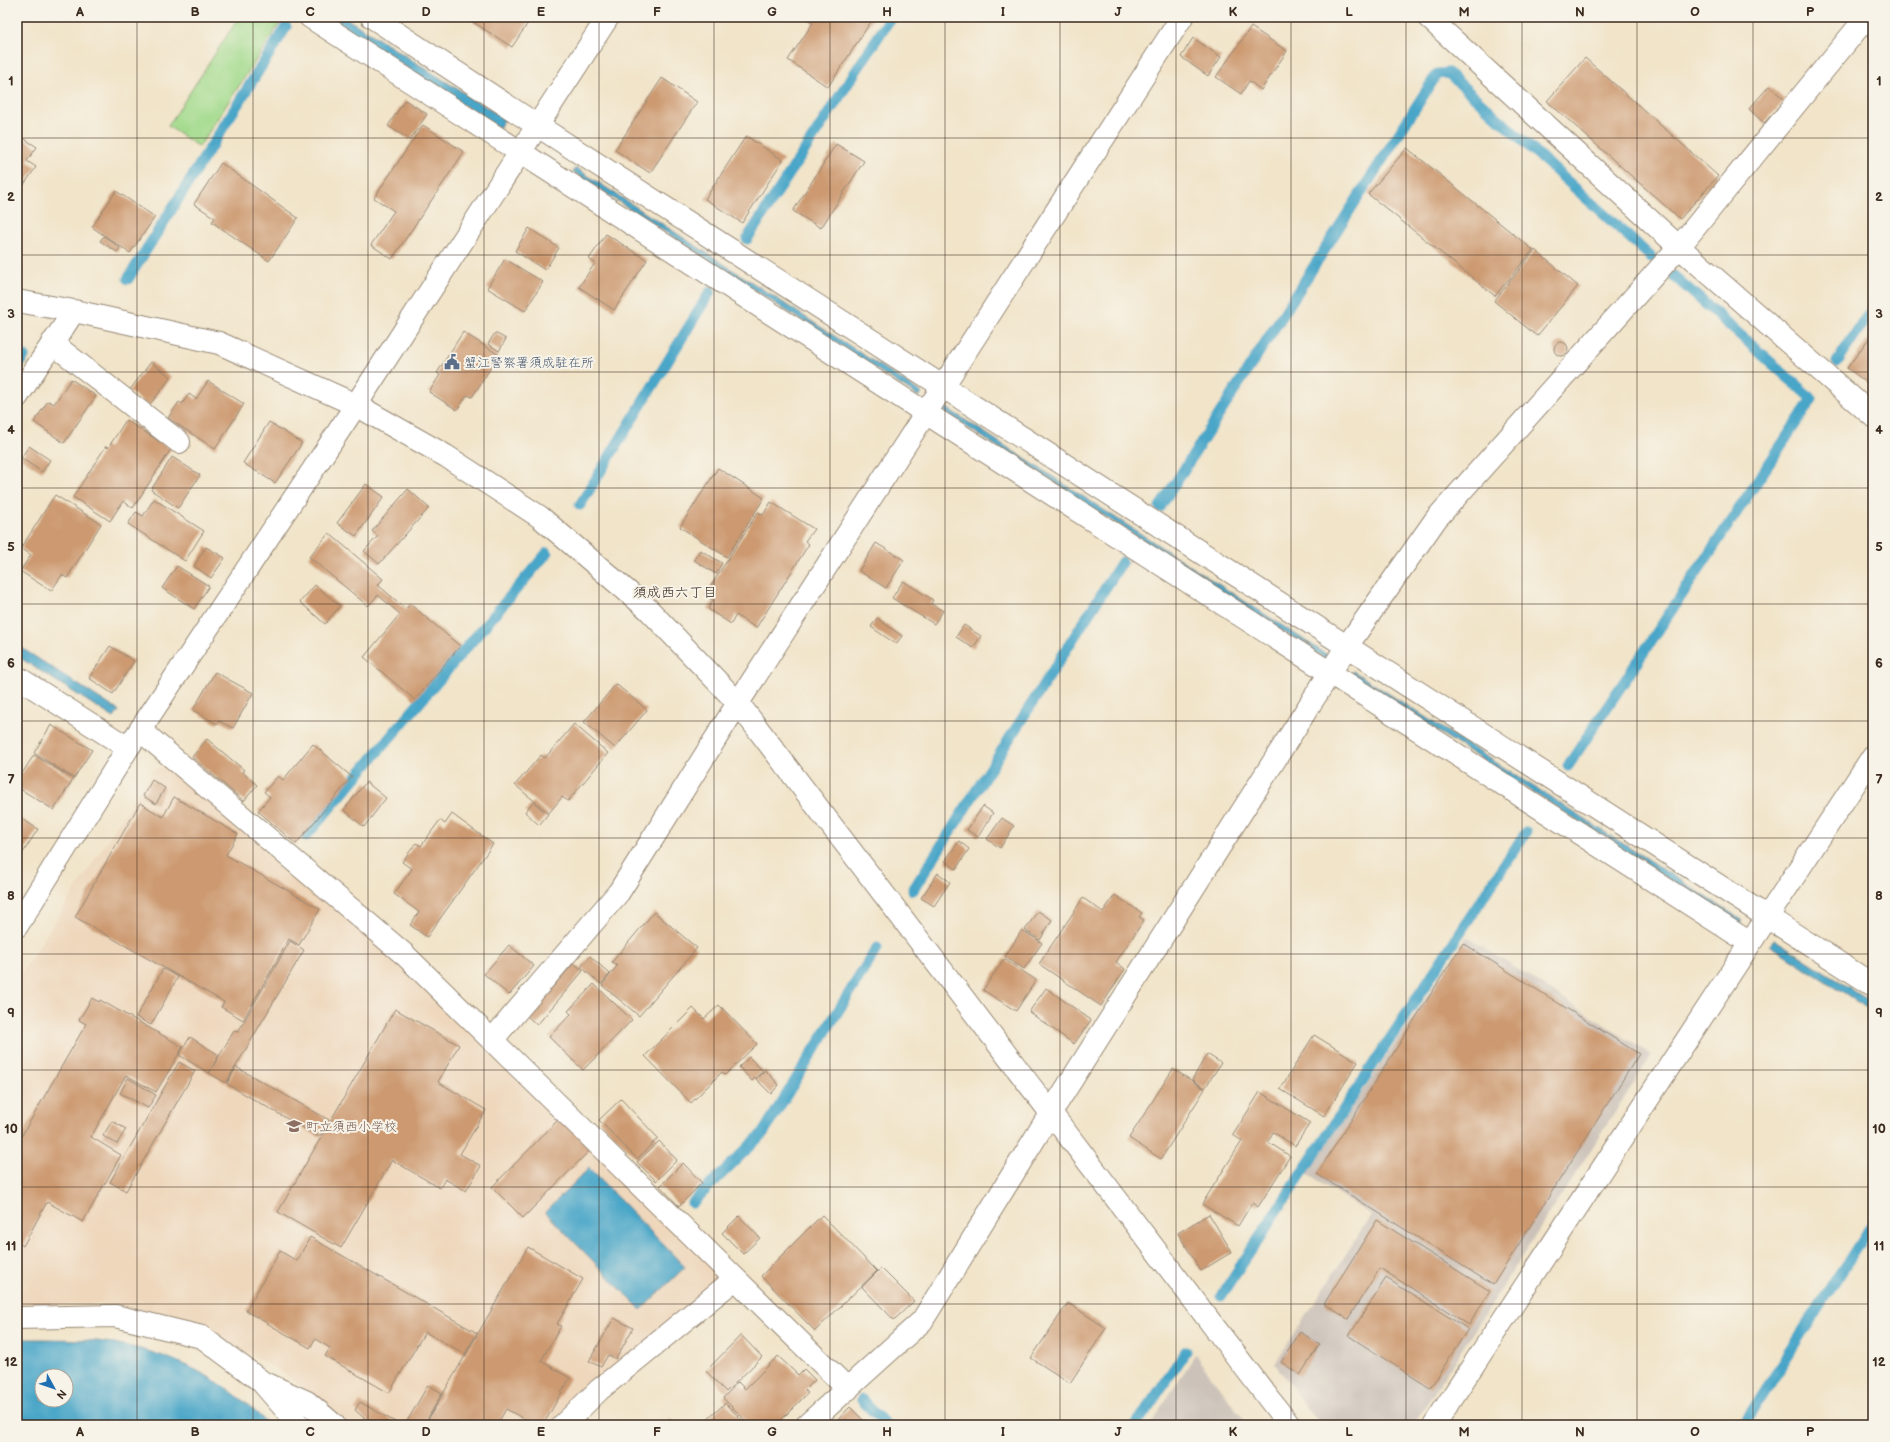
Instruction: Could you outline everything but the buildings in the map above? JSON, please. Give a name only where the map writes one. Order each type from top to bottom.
[{"type":"street","points":[[310,17],[1750,943]]},
{"type":"street","points":[[372,17],[538,126],[1873,985]]},
{"type":"street","points":[[17,926],[128,748],[356,405],[608,17]]},
{"type":"street","points":[[492,1040],[619,892],[738,703],[1182,17]]},
{"type":"street","points":[[1428,17],[1679,247],[1873,416]]},
{"type":"street","points":[[807,1425],[922,1321],[1050,1114],[1347,646],[1436,519],[1679,247],[1865,18]]},
{"type":"street","points":[[17,301],[74,311],[219,343],[356,405],[446,456],[540,518],[648,609],[738,703],[1050,1114],[1289,1425]]},
{"type":"street","points":[[17,397],[74,311]]},
{"type":"street","points":[[52,343],[179,442]]},
{"type":"street","points":[[17,677],[128,748]]},
{"type":"street","points":[[140,730],[405,955],[734,1279],[848,1389]]},
{"type":"street","points":[[1434,1425],[1873,756]]},
{"type":"street","points":[[563,1425],[599,1390],[734,1279]]},
{"type":"street","points":[[17,1318],[115,1316],[202,1337],[260,1381],[299,1425]]},
{"type":"street","points":[[260,1381],[307,1402],[334,1425]]},
{"type":"shaded area","name":"町立須西小学校","points":[[167,766],[403,960],[717,1271],[714,1286],[555,1425],[351,1425],[281,1371],[176,1315],[109,1304],[17,1305],[17,980],[153,770]]},
{"type":"shaded area","points":[[1467,937],[1652,1055],[1413,1425],[1320,1425],[1275,1364],[1371,1215],[1307,1174]]},
{"type":"shaded area","points":[[1195,1355],[1248,1425],[1150,1425]]},
{"type":"green space","points":[[239,17],[284,17],[199,147],[168,126]]},
{"type":"water","points":[[328,17],[344,17],[505,119],[499,128]]},
{"type":"water","points":[[576,168],[922,393],[919,397],[573,172]]},
{"type":"water","points":[[945,407],[1329,656],[1327,660],[942,411]]},
{"type":"water","points":[[17,645],[119,711],[114,718],[17,656]]},
{"type":"water","points":[[1353,671],[1742,920],[1739,925],[1350,675]]},
{"type":"water","points":[[1774,939],[1873,1003],[1873,1012],[1770,945]]},
{"type":"water","points":[[589,1168],[685,1267],[641,1310],[545,1212]]},
{"type":"water","points":[[17,1339],[84,1340],[136,1348],[161,1355],[208,1377],[230,1391],[269,1425],[17,1425]]},
{"type":"waterway","points":[[747,239],[891,17]]},
{"type":"waterway","points":[[128,279],[286,27]]},
{"type":"waterway","points":[[1160,507],[1437,74],[1448,73],[1651,257]]},
{"type":"waterway","points":[[1568,766],[1812,399],[1674,276]]},
{"type":"waterway","points":[[580,505],[710,292]]},
{"type":"waterway","points":[[1837,362],[1873,307]]},
{"type":"waterway","points":[[17,366],[24,356]]},
{"type":"waterway","points":[[306,836],[547,553]]},
{"type":"waterway","points":[[913,890],[1122,562]]},
{"type":"waterway","points":[[1221,1296],[1526,832]]},
{"type":"waterway","points":[[692,1203],[763,1133],[877,948]]},
{"type":"waterway","points":[[1743,1425],[1873,1223]]},
{"type":"waterway","points":[[1136,1425],[1186,1351]]},
{"type":"waterway","points":[[862,1400],[886,1425]]},
{"type":"place","name":"蟹江警察署須成駐在所","points":[[452,362]]},
{"type":"place","name":"町立須西小学校","points":[[294,1126]]},
{"type":"district","name":"須成西六丁目","points":[[675,592]]}]
